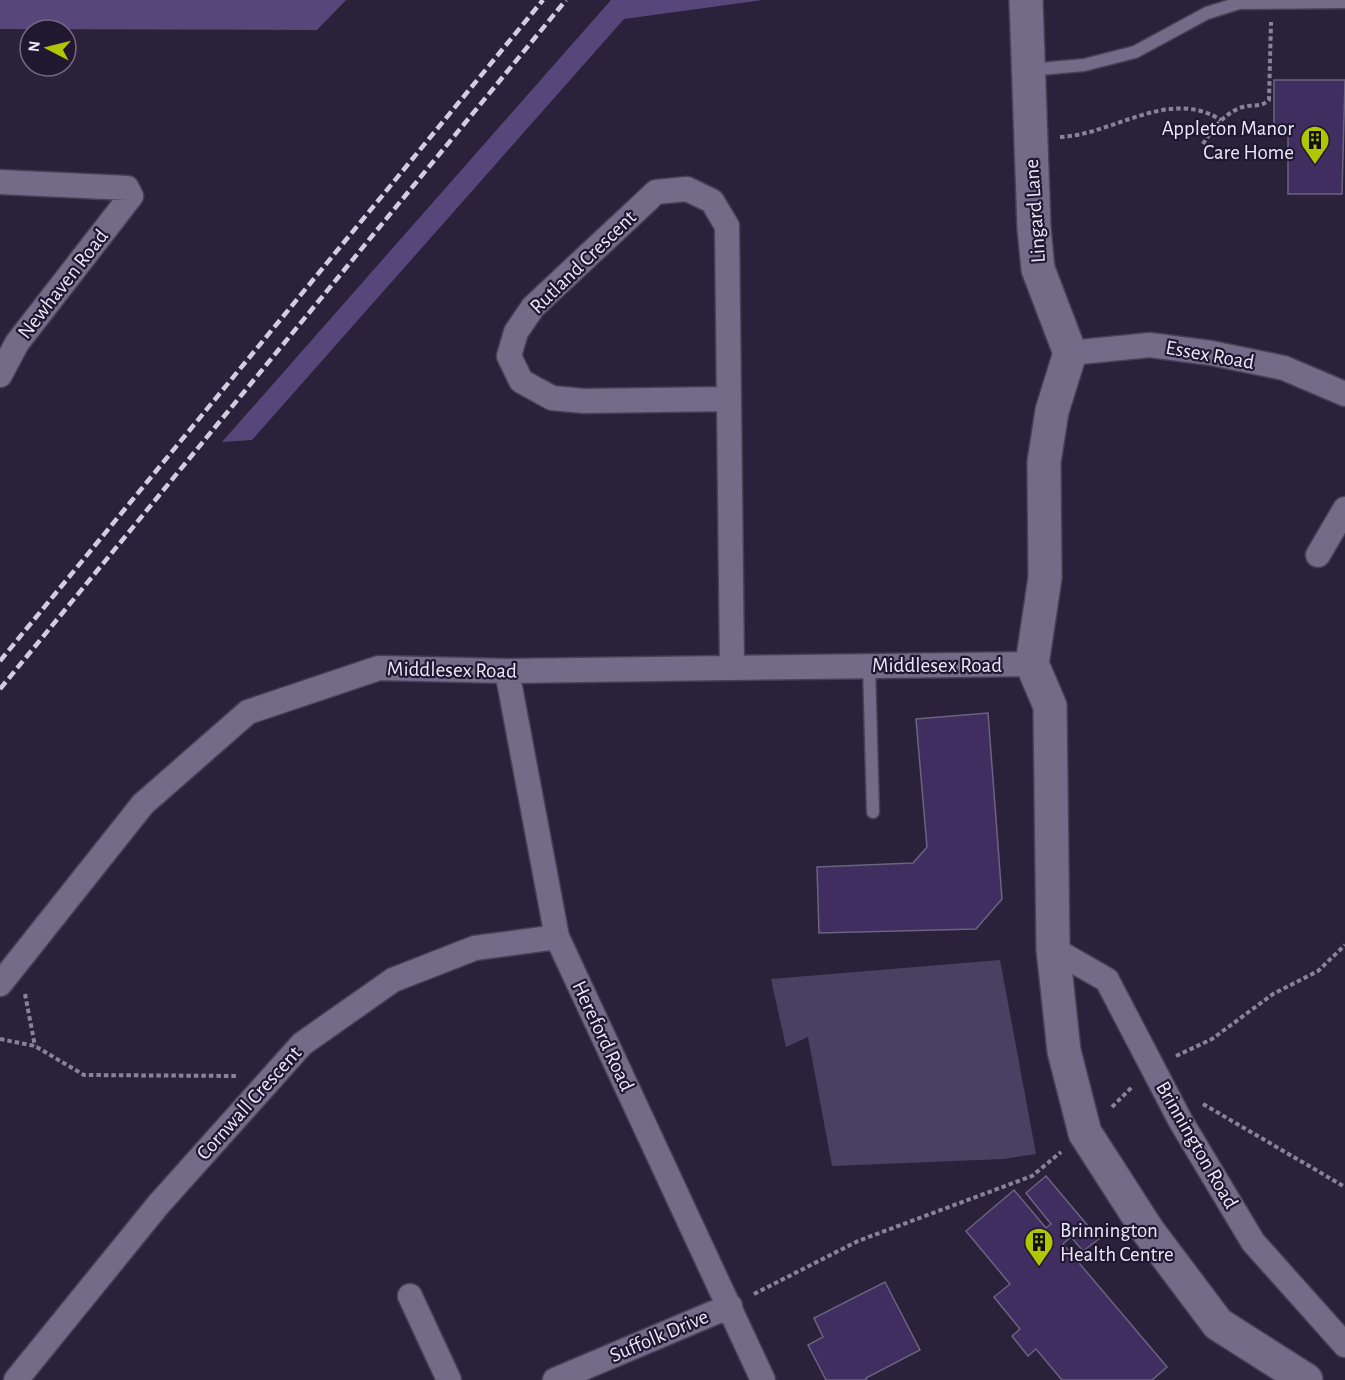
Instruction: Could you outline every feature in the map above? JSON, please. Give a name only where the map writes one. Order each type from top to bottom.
[{"type":"street","name":"Lingard Lane","points":[[1026,0],[1030,138],[1038,269],[1070,353]]},
{"type":"street","name":"Newhaven Road","points":[[0,182],[127,188],[131,196],[17,344],[0,375]]},
{"type":"street","name":"Rutland Crescent","points":[[728,399],[584,401],[552,398],[521,381],[509,356],[516,332],[533,307],[656,192],[687,189],[712,201],[727,226],[732,666]]},
{"type":"street","name":"Essex Road","points":[[1070,353],[1150,345],[1191,350],[1284,368],[1345,394]]},
{"type":"street","points":[[1070,353],[1052,411],[1044,462],[1045,578],[1032,664],[1050,706],[1053,949],[1064,1051],[1085,1134],[1148,1231],[1218,1324],[1306,1380]]},
{"type":"street","points":[[1318,555],[1345,509]]},
{"type":"street","name":"Middlesex Road","points":[[0,984],[143,804],[248,711],[379,668],[507,671],[732,666],[1032,664]]},
{"type":"street","name":"Hereford Road","points":[[507,671],[557,937],[763,1380]]},
{"type":"street","name":"Cornwall Crescent","points":[[16,1380],[158,1205],[302,1044],[393,980],[475,948],[557,937]]},
{"type":"street","name":"Brinnington Road","points":[[1053,949],[1107,980],[1180,1120],[1252,1242],[1345,1345]]},
{"type":"street","points":[[410,1296],[449,1380]]},
{"type":"street","name":"Suffolk Drive","points":[[555,1380],[730,1306]]},
{"type":"lane","points":[[1028,70],[1109,60],[1151,45],[1224,6],[1239,3],[1345,2]]},
{"type":"lane","points":[[868,665],[873,812]]},
{"type":"path","points":[[1203,144],[1221,120],[1234,111],[1248,106],[1260,106],[1269,100],[1272,3]]},
{"type":"path","points":[[1030,138],[1085,134],[1169,108],[1209,113],[1221,120]]},
{"type":"path","points":[[730,1306],[858,1241],[1032,1176],[1085,1134],[1153,1067],[1212,1039],[1274,994],[1318,971],[1345,945]]},
{"type":"path","points":[[19,960],[35,1046]]},
{"type":"path","points":[[0,1039],[35,1046],[84,1075],[273,1077]]},
{"type":"path","points":[[1200,1103],[1345,1187]]},
{"type":"shaded area","points":[[0,0],[346,0],[317,30],[78,29],[78,18],[18,18],[18,29],[0,29]]},
{"type":"shaded area","points":[[611,0],[763,0],[624,19],[252,440],[222,442]]},
{"type":"shaded area","points":[[1000,960],[1036,1154],[1003,1159],[832,1166],[808,1037],[786,1047],[771,979]]},
{"type":"building","name":"Appleton Manor Care Home","points":[[1274,80],[1345,80],[1342,194],[1288,194],[1288,134],[1274,134]]},
{"type":"building","points":[[988,713],[1002,899],[976,929],[819,933],[817,867],[913,863],[927,847],[916,719]]},
{"type":"building","name":"Brinnington Health Centre","points":[[1046,1176],[1099,1239],[1083,1251],[1071,1237],[1063,1244],[1167,1367],[1152,1380],[1062,1380],[1036,1349],[1028,1356],[1012,1336],[1020,1329],[994,1297],[1010,1284],[966,1231],[1014,1190],[1046,1228],[1051,1224],[1026,1193]]},
{"type":"building","points":[[885,1282],[920,1350],[866,1378],[867,1380],[826,1380],[808,1345],[823,1337],[814,1318]]},
{"type":"railway","points":[[0,661],[543,0]]},
{"type":"railway","points":[[0,689],[566,0]]},
{"type":"place","name":"Appleton Manor Care Home","points":[[1315,166]]},
{"type":"place","name":"Brinnington Health Centre","points":[[1039,1268]]}]
